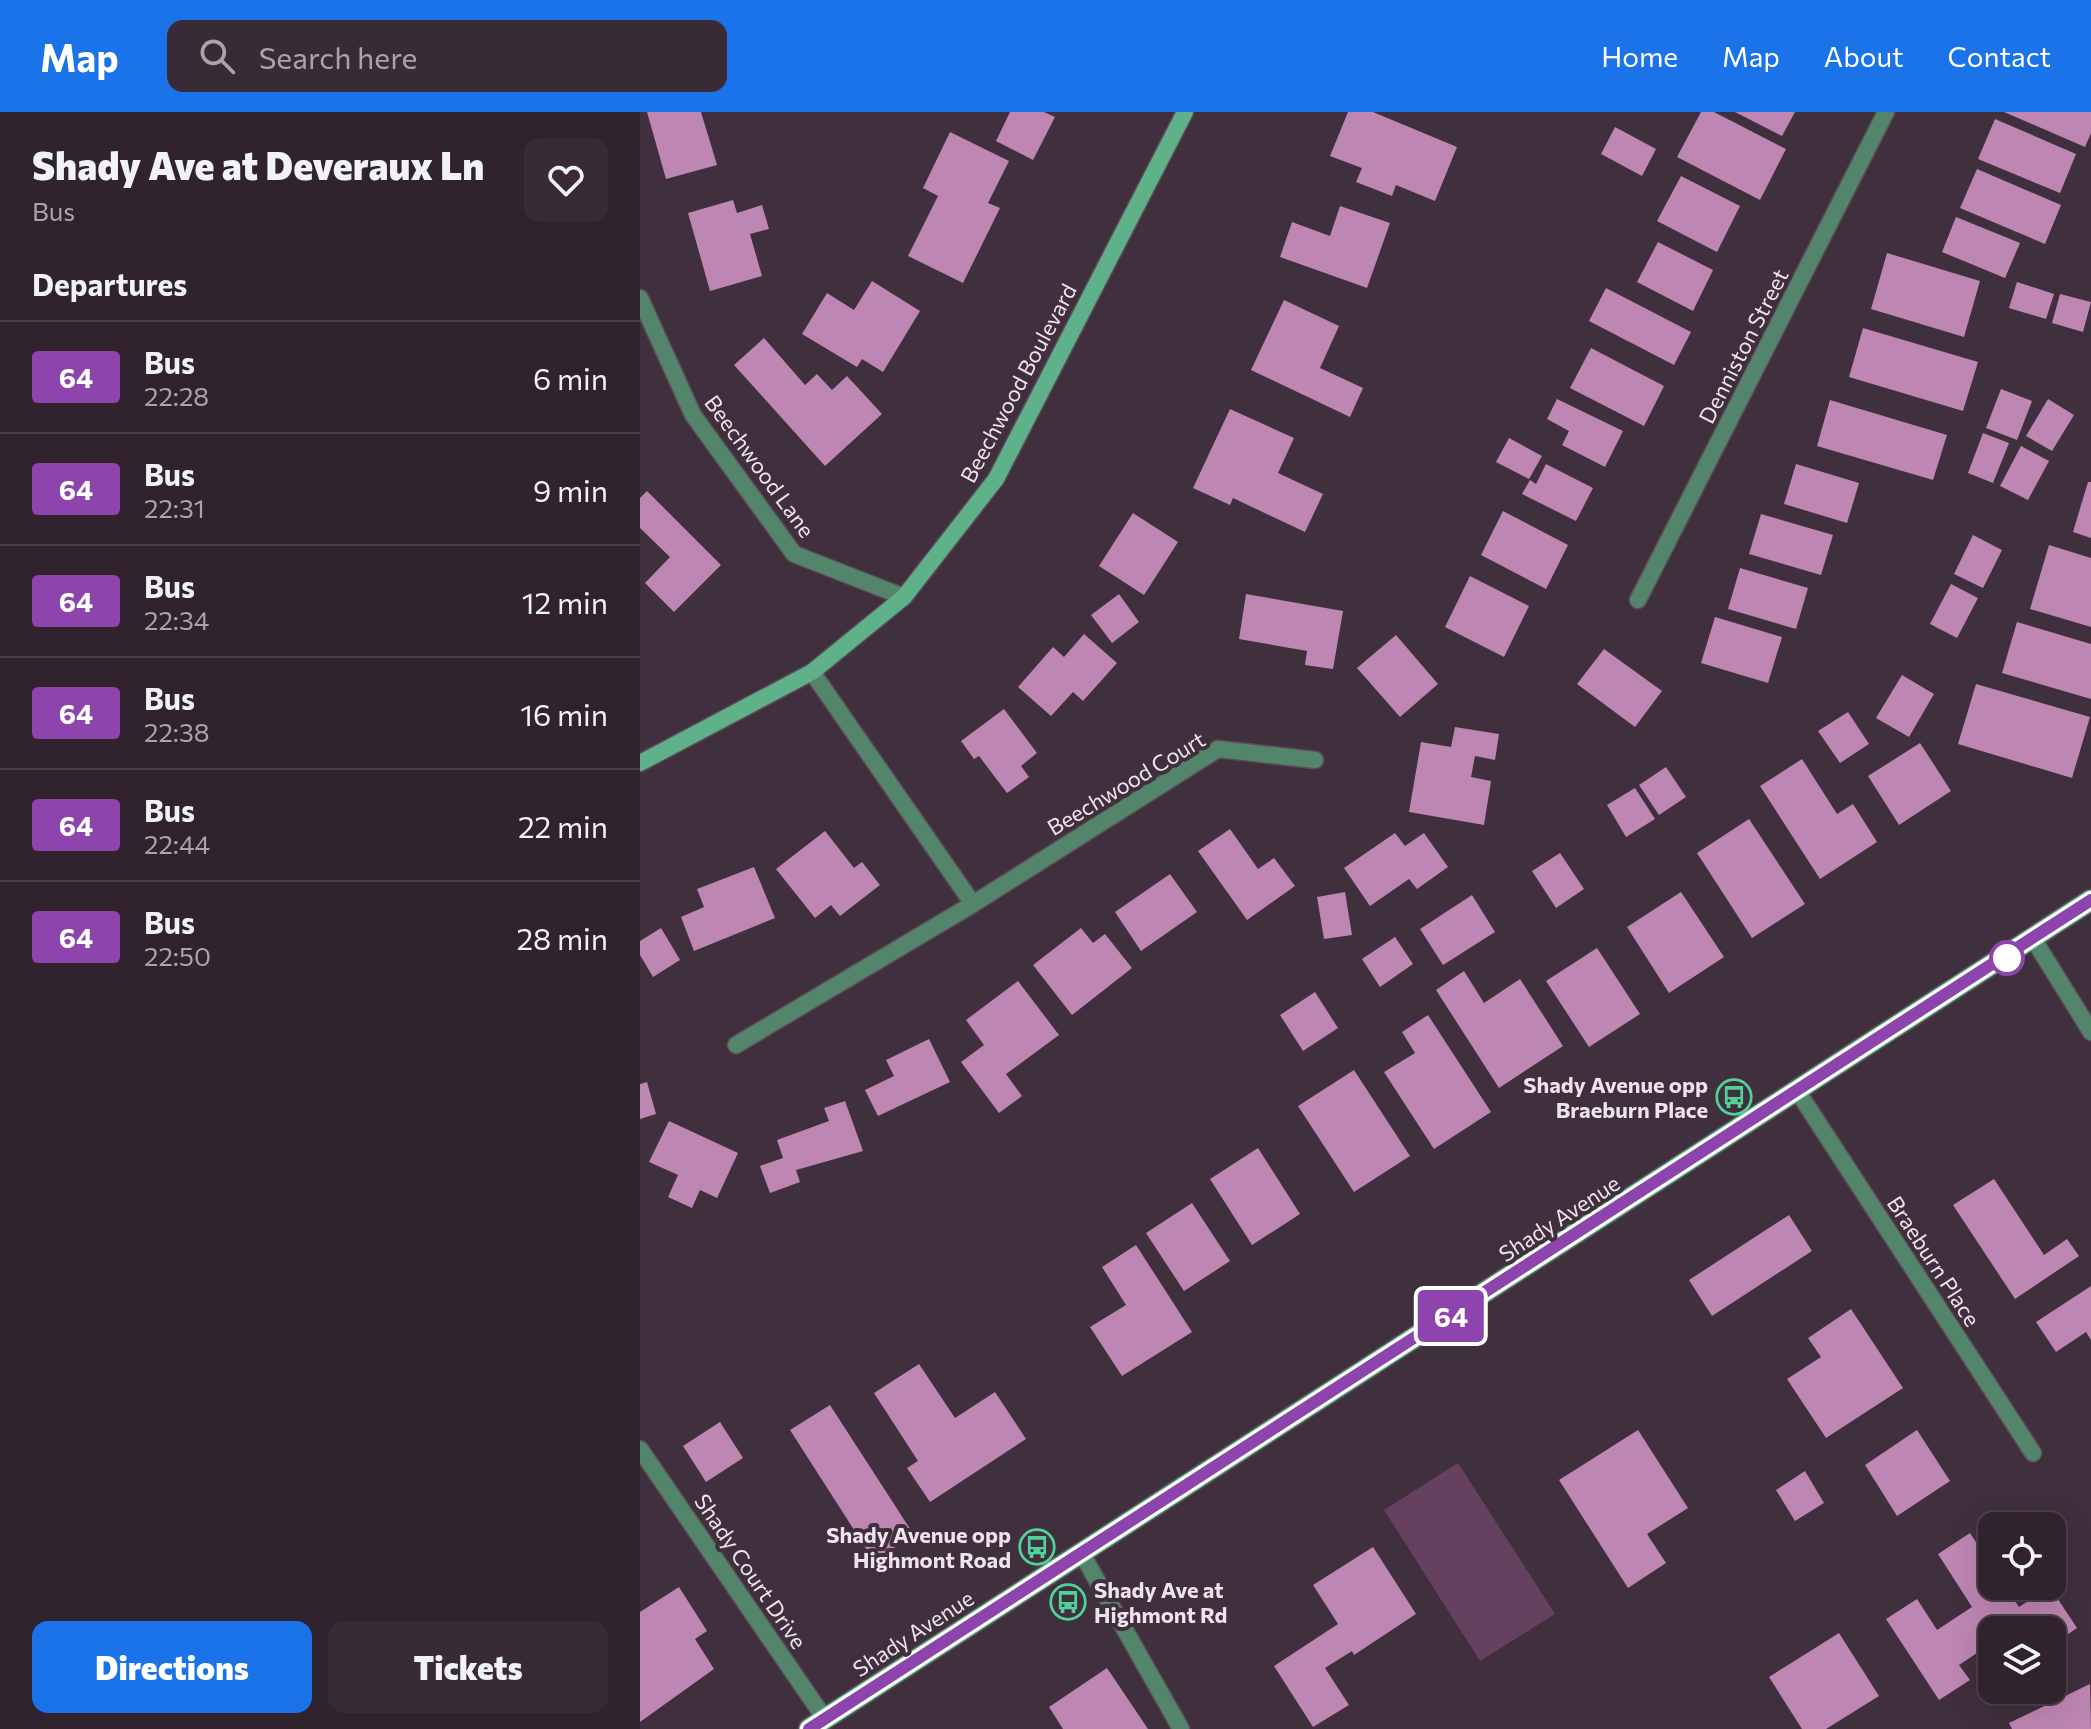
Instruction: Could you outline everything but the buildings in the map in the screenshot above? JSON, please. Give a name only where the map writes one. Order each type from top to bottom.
[{"type":"main road","name":"Beechwood Boulevard","points":[[640,763],[812,672],[904,597],[996,479],[1185,112]]},
{"type":"main road","name":"Shady Avenue","points":[[817,1724],[2034,940],[2091,900]]},
{"type":"street","name":"Denniston Street","points":[[1638,600],[1886,112]]},
{"type":"street","name":"Beechwood Lane","points":[[640,298],[693,415],[794,554],[904,597]]},
{"type":"street","points":[[812,672],[973,904]]},
{"type":"street","name":"Beechwood Court","points":[[736,1045],[973,904],[1218,749],[1315,760]]},
{"type":"street","points":[[2034,940],[2091,1032]]},
{"type":"street","name":"Braeburn Place","points":[[1798,1092],[2033,1453]]},
{"type":"street","name":"Shady Court Drive","points":[[640,1449],[817,1724]]},
{"type":"street","points":[[1082,1554],[1181,1729]]},
{"type":"shaded area","points":[[1458,1463],[1555,1614],[1480,1661],[1384,1510]]},
{"type":"bus line","name":"64","points":[[809,1729],[1614,1212],[2091,900]]},
{"type":"place","name":"Shady Avenue opp Braeburn Place","points":[[1734,1097]]},
{"type":"place","name":"Shady Avenue opp Highmont Road","points":[[1037,1547]]},
{"type":"place","name":"Shady Ave at Highmont Rd","points":[[1068,1602]]}]
